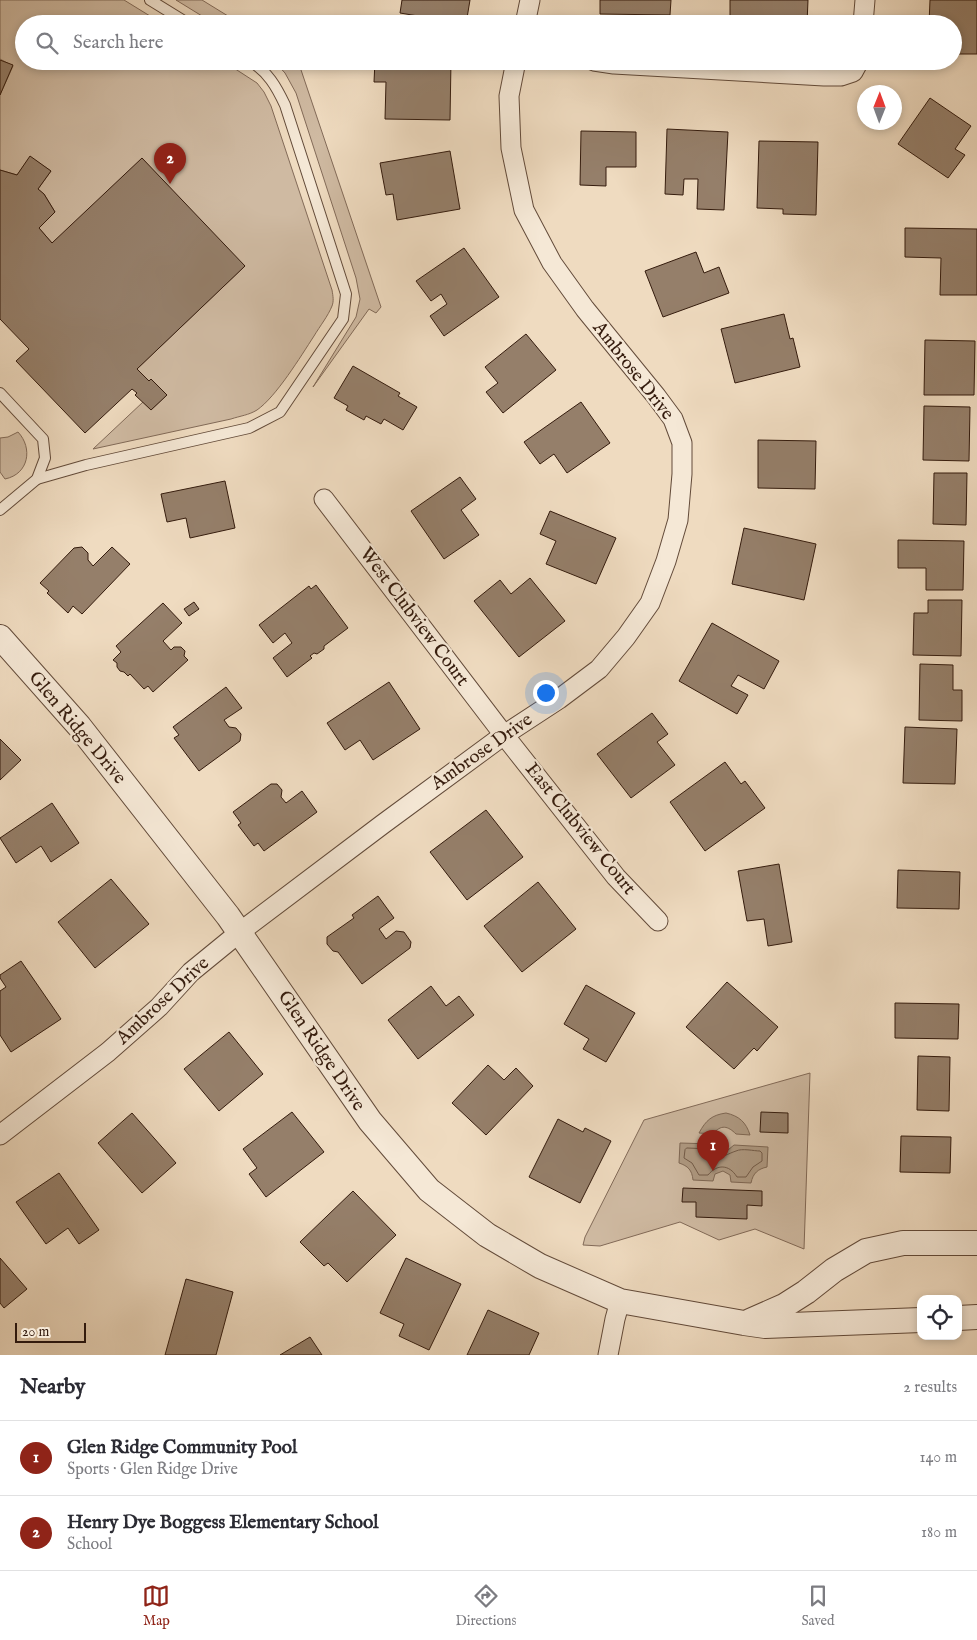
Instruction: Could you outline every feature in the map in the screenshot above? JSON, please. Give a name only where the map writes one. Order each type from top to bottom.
[{"type":"street","points":[[527,15],[530,0]]},
{"type":"street","points":[[864,15],[865,0]]},
{"type":"street","name":"Ambrose Drive","points":[[0,1135],[108,1052],[159,1007],[191,972],[240,932],[390,818],[599,669],[626,637],[650,603],[666,561],[678,520],[682,474],[682,443],[673,419],[558,271],[524,210],[511,148],[509,96],[514,70]]},
{"type":"street","points":[[719,70],[824,76],[841,76],[851,70]]},
{"type":"street","name":"West Clubview Court","points":[[324,499],[504,735]]},
{"type":"street","name":"Glen Ridge Drive","points":[[0,637],[79,726],[240,932],[370,1122],[429,1190],[487,1235],[540,1266],[620,1301],[765,1326],[917,1320]]},
{"type":"street","name":"East Clubview Court","points":[[504,735],[616,877],[658,921]]},
{"type":"street","points":[[744,1323],[784,1306],[834,1270],[866,1251],[903,1243],[977,1243]]},
{"type":"street","points":[[608,1355],[620,1301]]},
{"type":"street","points":[[962,1318],[977,1317]]},
{"type":"lane","points":[[150,0],[174,15]]},
{"type":"lane","points":[[0,510],[37,479],[249,428],[280,412],[343,318],[346,294],[285,105],[276,86],[263,70]]},
{"type":"lane","points":[[0,393],[43,439],[45,458],[37,479]]},
{"type":"shaded area","points":[[0,0],[124,0],[148,15],[15,15],[15,70],[237,70],[257,83],[264,92],[271,106],[332,290],[333,300],[326,317],[288,376],[272,396],[257,410],[231,419],[93,449],[143,402],[151,410],[167,395],[151,379],[149,381],[137,369],[245,266],[52,243],[39,228],[55,212],[44,194],[38,189],[51,171],[30,157],[17,175],[0,170],[0,95],[13,66],[0,59]]},
{"type":"shaded area","points":[[176,0],[202,0],[226,15],[200,15]]},
{"type":"shaded area","points":[[282,70],[301,70],[381,307],[376,313],[369,309],[313,387],[356,317],[360,299],[356,278],[296,93]]},
{"type":"shaded area","points":[[18,432],[26,445],[26,460],[19,472],[5,479],[0,472],[0,438],[8,437]]},
{"type":"shaded area","points":[[810,1073],[804,1249],[755,1229],[719,1240],[680,1222],[600,1246],[583,1245],[585,1237],[644,1120]]},
{"type":"water","points":[[726,1113],[741,1120],[750,1135],[736,1134],[724,1127],[713,1134],[699,1133],[710,1119]]},
{"type":"water","points":[[680,1143],[714,1144],[718,1149],[722,1150],[728,1150],[734,1145],[768,1147],[767,1167],[756,1172],[751,1183],[731,1182],[730,1175],[723,1171],[715,1174],[713,1181],[693,1180],[689,1169],[679,1163]]},
{"type":"building","points":[[402,0],[470,0],[468,15],[412,15],[400,13]]},
{"type":"building","points":[[600,0],[671,0],[670,15],[600,14]]},
{"type":"building","points":[[730,0],[808,0],[807,15],[730,15]]},
{"type":"building","points":[[930,0],[977,0],[977,54],[962,54],[962,15],[929,15]]},
{"type":"building","points":[[0,60],[13,65],[0,95]]},
{"type":"building","points":[[375,70],[451,70],[450,120],[385,119],[386,82],[374,82]]},
{"type":"building","points":[[930,98],[971,126],[955,149],[965,155],[948,178],[898,144]]},
{"type":"building","points":[[667,129],[728,132],[724,210],[697,209],[698,179],[684,179],[683,195],[665,194]]},
{"type":"building","points":[[581,131],[636,132],[636,167],[606,167],[606,186],[580,185]]},
{"type":"building","points":[[759,141],[818,142],[816,215],[783,214],[783,209],[757,208]]},
{"type":"building","points":[[450,151],[460,209],[397,220],[393,194],[386,195],[380,163]]},
{"type":"building","points":[[30,156],[51,171],[38,189],[44,194],[55,212],[39,228],[52,243],[142,158],[245,266],[137,369],[149,381],[151,379],[167,395],[151,410],[135,395],[137,393],[132,389],[85,433],[16,361],[29,349],[0,319],[0,170],[17,175]]},
{"type":"building","points":[[905,228],[977,229],[977,295],[940,295],[941,258],[905,257]]},
{"type":"building","points":[[464,248],[499,297],[444,336],[430,316],[447,304],[441,294],[431,301],[416,281]]},
{"type":"building","points":[[696,252],[704,273],[719,267],[729,293],[663,317],[645,271]]},
{"type":"building","points":[[784,314],[790,339],[793,338],[800,367],[735,383],[721,329]]},
{"type":"building","points":[[526,334],[556,370],[503,413],[486,392],[498,383],[485,367]]},
{"type":"building","points":[[925,340],[975,341],[974,395],[924,395]]},
{"type":"building","points":[[353,366],[400,393],[398,396],[417,407],[403,430],[384,419],[381,424],[366,416],[364,420],[346,410],[348,406],[334,398]]},
{"type":"building","points":[[581,402],[610,443],[567,473],[554,454],[540,464],[524,442]]},
{"type":"building","points":[[924,406],[970,407],[969,461],[923,460]]},
{"type":"building","points":[[758,440],[816,441],[815,489],[758,488]]},
{"type":"building","points":[[934,473],[967,473],[966,525],[933,524]]},
{"type":"building","points":[[460,477],[476,499],[461,510],[479,535],[444,559],[411,511]]},
{"type":"building","points":[[225,481],[235,528],[190,538],[186,518],[167,522],[161,494]]},
{"type":"building","points":[[550,511],[616,538],[596,584],[546,564],[556,541],[540,534]]},
{"type":"building","points":[[744,528],[816,544],[804,600],[732,584]]},
{"type":"building","points":[[898,540],[964,541],[963,590],[926,590],[926,568],[898,568]]},
{"type":"building","points":[[82,547],[88,553],[88,560],[93,566],[112,547],[130,564],[82,614],[73,606],[68,613],[47,593],[49,591],[40,583],[74,548]]},
{"type":"building","points":[[530,578],[565,621],[519,657],[474,601],[500,580],[511,594]]},
{"type":"building","points":[[316,585],[348,628],[324,646],[324,649],[310,656],[312,658],[287,677],[273,658],[292,643],[285,633],[273,643],[259,625],[309,586],[311,589]]},
{"type":"building","points":[[928,600],[962,600],[961,656],[913,655],[914,613],[928,613]]},
{"type":"building","points":[[194,602],[199,609],[189,616],[184,609]]},
{"type":"building","points":[[163,603],[182,623],[163,641],[171,650],[174,647],[181,647],[185,651],[184,656],[188,660],[153,692],[148,686],[144,689],[130,674],[128,676],[120,671],[117,663],[113,660],[121,652],[116,646]]},
{"type":"building","points":[[712,623],[779,661],[764,689],[738,675],[731,686],[748,695],[737,714],[679,681]]},
{"type":"building","points":[[920,664],[953,665],[953,690],[962,690],[962,721],[919,720]]},
{"type":"building","points":[[389,682],[420,729],[373,760],[360,740],[345,750],[327,723]]},
{"type":"building","points":[[226,687],[242,708],[224,720],[229,727],[236,728],[241,734],[240,741],[199,771],[174,738],[179,735],[173,727]]},
{"type":"building","points":[[652,713],[668,734],[657,742],[675,765],[631,798],[597,754]]},
{"type":"building","points":[[905,727],[957,729],[955,784],[903,783]]},
{"type":"building","points":[[0,739],[21,760],[0,780]]},
{"type":"building","points":[[725,762],[741,784],[745,781],[765,808],[705,851],[670,802]]},
{"type":"building","points":[[271,784],[277,784],[282,790],[281,797],[286,803],[302,791],[317,812],[264,851],[258,843],[254,846],[238,825],[241,823],[233,812]]},
{"type":"building","points":[[52,803],[79,843],[51,862],[41,846],[16,863],[0,838]]},
{"type":"building","points":[[486,810],[523,857],[467,900],[430,852]]},
{"type":"building","points":[[779,864],[792,942],[768,946],[764,919],[747,921],[738,871]]},
{"type":"building","points":[[898,870],[960,872],[959,909],[897,908]]},
{"type":"building","points":[[111,879],[149,924],[95,968],[58,922]]},
{"type":"building","points":[[538,882],[576,929],[522,972],[484,926]]},
{"type":"building","points":[[378,896],[394,918],[379,929],[386,939],[396,931],[404,932],[411,942],[410,948],[362,984],[338,952],[333,951],[327,944],[327,937],[354,918],[352,915]]},
{"type":"building","points":[[21,961],[61,1019],[11,1052],[0,1035],[0,991],[6,987],[0,975]]},
{"type":"building","points":[[727,982],[778,1027],[757,1051],[754,1048],[734,1069],[686,1027]]},
{"type":"building","points":[[586,985],[635,1013],[606,1062],[583,1049],[589,1039],[564,1024]]},
{"type":"building","points":[[431,986],[446,1006],[459,996],[474,1015],[418,1059],[388,1020]]},
{"type":"building","points":[[895,1003],[959,1004],[958,1039],[895,1038]]},
{"type":"building","points":[[229,1032],[263,1074],[219,1111],[184,1069]]},
{"type":"building","points":[[918,1056],[950,1057],[949,1111],[917,1110]]},
{"type":"building","points":[[488,1065],[504,1080],[516,1068],[533,1086],[486,1135],[452,1103]]},
{"type":"building","points":[[292,1112],[324,1152],[266,1197],[249,1174],[257,1168],[243,1149]]},
{"type":"building","points":[[761,1112],[788,1113],[788,1133],[760,1132]]},
{"type":"building","points":[[132,1113],[176,1163],[142,1193],[98,1143]]},
{"type":"building","points":[[558,1119],[583,1132],[585,1128],[611,1141],[580,1203],[529,1177]]},
{"type":"building","points":[[901,1136],[951,1137],[950,1173],[900,1172]]},
{"type":"building","points":[[59,1173],[99,1230],[79,1244],[68,1228],[46,1244],[16,1202]]},
{"type":"building","points":[[683,1188],[762,1191],[762,1206],[747,1205],[747,1219],[696,1217],[696,1202],[682,1202]]},
{"type":"building","points":[[353,1191],[396,1235],[347,1282],[328,1263],[324,1266],[300,1242]]},
{"type":"building","points":[[0,1258],[27,1289],[4,1308],[0,1303]]},
{"type":"building","points":[[406,1258],[461,1284],[429,1350],[399,1336],[404,1324],[380,1313]]},
{"type":"building","points":[[186,1279],[233,1292],[216,1355],[165,1355]]},
{"type":"building","points":[[488,1310],[539,1333],[529,1355],[467,1355]]},
{"type":"building","points":[[310,1337],[322,1355],[280,1355]]},
{"type":"place","name":"Henry Dye Boggess Elementary School","points":[[170,184]]},
{"type":"place","name":"Glen Ridge Community Pool","points":[[713,1171]]}]
